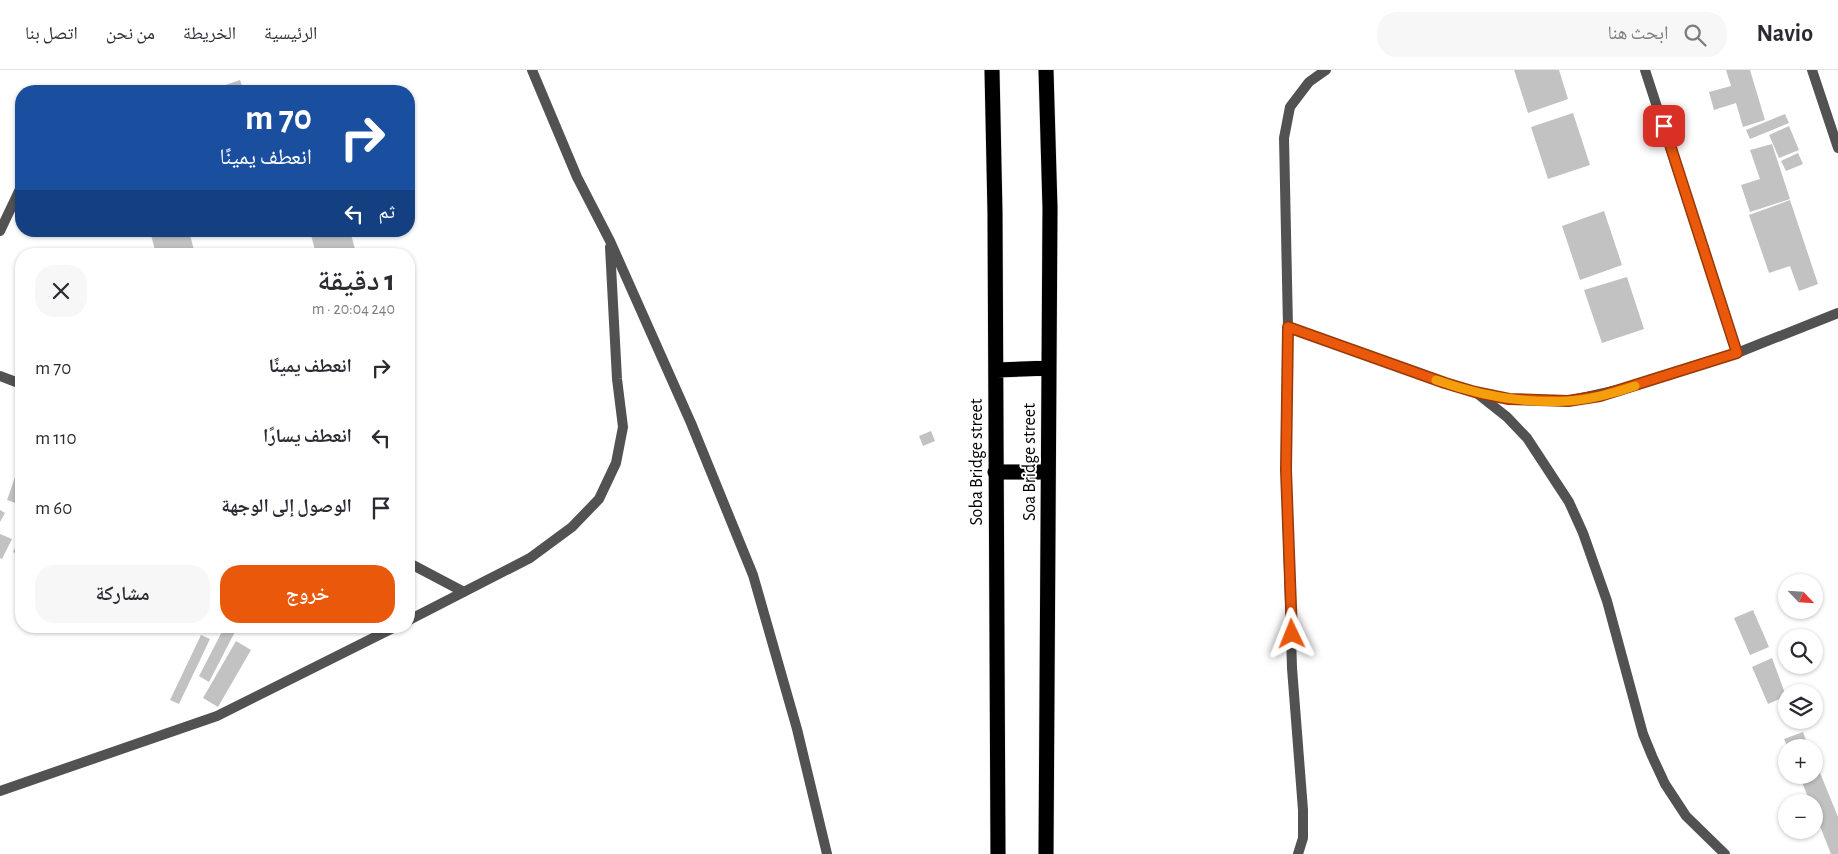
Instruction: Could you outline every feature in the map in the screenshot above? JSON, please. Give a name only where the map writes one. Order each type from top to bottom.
[{"type":"highway","name":"Soba Bridge street","points":[[992,70],[996,214],[995,472],[998,854]]},
{"type":"highway","name":"Soa Bridge street","points":[[1046,70],[1050,208],[1046,854]]},
{"type":"highway","points":[[996,370],[1049,368]]},
{"type":"highway","points":[[995,472],[1048,472]]},
{"type":"street","points":[[532,70],[577,177],[610,241],[694,432],[753,575],[797,729],[827,854]]},
{"type":"street","points":[[1298,854],[1303,838],[1303,810],[1292,668],[1286,470],[1288,327],[1284,138],[1290,107],[1309,82],[1326,70]]},
{"type":"street","points":[[1645,70],[1737,353]]},
{"type":"street","points":[[1812,70],[1838,148]]},
{"type":"street","points":[[0,231],[15,200]]},
{"type":"street","points":[[415,617],[530,558],[572,527],[599,499],[616,463],[623,427],[617,380],[610,241]]},
{"type":"street","points":[[1288,327],[1475,392],[1509,399],[1568,401],[1627,388],[1737,353],[1838,313]]},
{"type":"street","points":[[0,376],[15,382]]},
{"type":"street","points":[[1475,392],[1507,417],[1527,438],[1569,502],[1583,533],[1607,601],[1643,734],[1652,756],[1665,784],[1686,816],[1725,854]]},
{"type":"street","points":[[415,566],[464,592]]},
{"type":"street","points":[[0,792],[217,716],[383,633]]},
{"type":"building","points":[[1514,70],[1559,70],[1568,99],[1528,113]]},
{"type":"building","points":[[1726,70],[1750,70],[1765,120],[1743,127],[1736,103],[1714,110],[1709,92],[1731,86]]},
{"type":"building","points":[[240,80],[242,85],[225,85]]},
{"type":"building","points":[[1573,113],[1590,165],[1548,179],[1531,127]]},
{"type":"building","points":[[1785,114],[1789,123],[1750,139],[1746,130]]},
{"type":"building","points":[[1789,126],[1799,150],[1779,158],[1769,135]]},
{"type":"building","points":[[1772,144],[1790,199],[1750,212],[1741,185],[1760,179],[1750,150]]},
{"type":"building","points":[[1798,153],[1803,164],[1786,171],[1781,161]]},
{"type":"building","points":[[1790,200],[1818,284],[1799,291],[1790,266],[1769,273],[1749,215]]},
{"type":"building","points":[[1604,211],[1622,265],[1580,280],[1562,226]]},
{"type":"building","points":[[152,237],[191,237],[193,248],[154,248]]},
{"type":"building","points":[[312,237],[352,237],[355,248],[314,248]]},
{"type":"building","points":[[1627,277],[1644,329],[1602,343],[1584,290]]},
{"type":"building","points":[[931,431],[935,441],[923,446],[919,436]]},
{"type":"building","points":[[15,477],[15,503],[7,500]]},
{"type":"building","points":[[0,510],[5,513],[0,522]]},
{"type":"building","points":[[0,534],[12,539],[2,559],[0,558]]},
{"type":"building","points":[[1753,610],[1769,647],[1750,655],[1734,618]]},
{"type":"building","points":[[221,633],[234,633],[209,682],[199,676]]},
{"type":"building","points":[[201,635],[210,639],[179,704],[170,700]]},
{"type":"building","points":[[236,641],[251,650],[218,707],[203,698]]},
{"type":"building","points":[[1772,658],[1782,684],[1778,684],[1778,700],[1768,704],[1752,667]]},
{"type":"building","points":[[1803,732],[1806,739],[1784,739]]},
{"type":"building","points":[[1823,780],[1838,817],[1838,854],[1831,854],[1823,834],[1823,794],[1807,794],[1803,784],[1823,784]]},
{"type":"slow traffic","points":[[1436,380],[1475,392],[1509,399],[1553,401],[1568,401],[1600,396],[1635,386]]},
{"type":"route","points":[[1292,634],[1286,470],[1288,327],[1445,383],[1509,399],[1568,401],[1600,396],[1737,353],[1664,126]]}]
